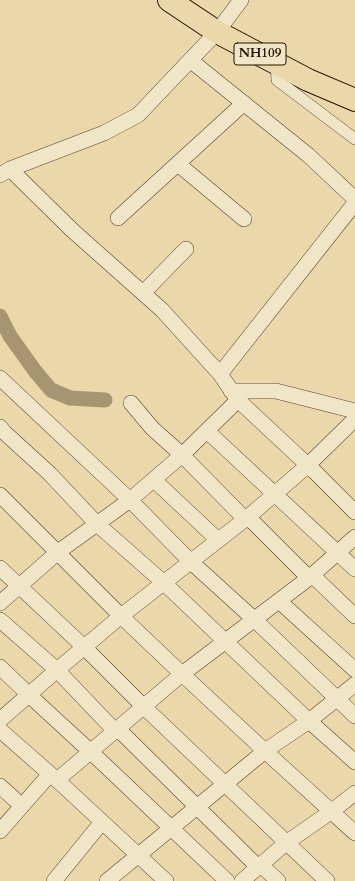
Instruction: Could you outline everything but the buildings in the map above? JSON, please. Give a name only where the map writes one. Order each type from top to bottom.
[{"type":"highway","name":"NH109","points":[[169,0],[217,32],[308,80],[355,100]]},
{"type":"street","points":[[241,0],[217,32],[138,115],[104,133],[5,172],[162,310],[220,374],[235,395],[355,512]]},
{"type":"street","points":[[190,60],[308,155],[355,199]]},
{"type":"street","points":[[276,63],[277,80],[355,139]]},
{"type":"street","points":[[118,218],[244,103]]},
{"type":"street","points":[[178,164],[244,219]]},
{"type":"street","points":[[220,374],[355,203]]},
{"type":"street","points":[[143,293],[186,249]]},
{"type":"street","points":[[0,378],[130,500],[190,561],[255,620],[355,716]]},
{"type":"street","points":[[0,603],[58,552],[130,500],[182,456],[207,431],[235,395],[276,391],[355,412]]},
{"type":"street","points":[[131,403],[152,428],[246,518],[355,616]]},
{"type":"street","points":[[0,720],[121,616],[246,518],[307,466],[355,419]]},
{"type":"street","points":[[0,427],[50,474],[97,524],[163,582],[355,762]]},
{"type":"street","points":[[207,431],[355,569]]},
{"type":"street","points":[[154,480],[218,540]]},
{"type":"street","points":[[0,495],[121,616],[355,833]]},
{"type":"street","points":[[0,831],[22,806],[53,777],[91,752],[182,674],[311,576],[355,537]]},
{"type":"street","points":[[0,568],[327,881]]},
{"type":"street","points":[[279,601],[355,670]]},
{"type":"street","points":[[0,620],[57,670],[197,807],[278,881]]},
{"type":"street","points":[[0,666],[227,881]]},
{"type":"street","points":[[107,881],[265,751],[309,720],[355,684]]},
{"type":"street","points":[[0,730],[166,881]]},
{"type":"street","points":[[0,786],[22,806]]},
{"type":"street","points":[[242,881],[286,843],[355,793]]},
{"type":"street","points":[[54,881],[102,822]]},
{"type":"waterway","points":[[0,316],[10,336],[35,371],[51,390],[70,398],[105,400]]}]
